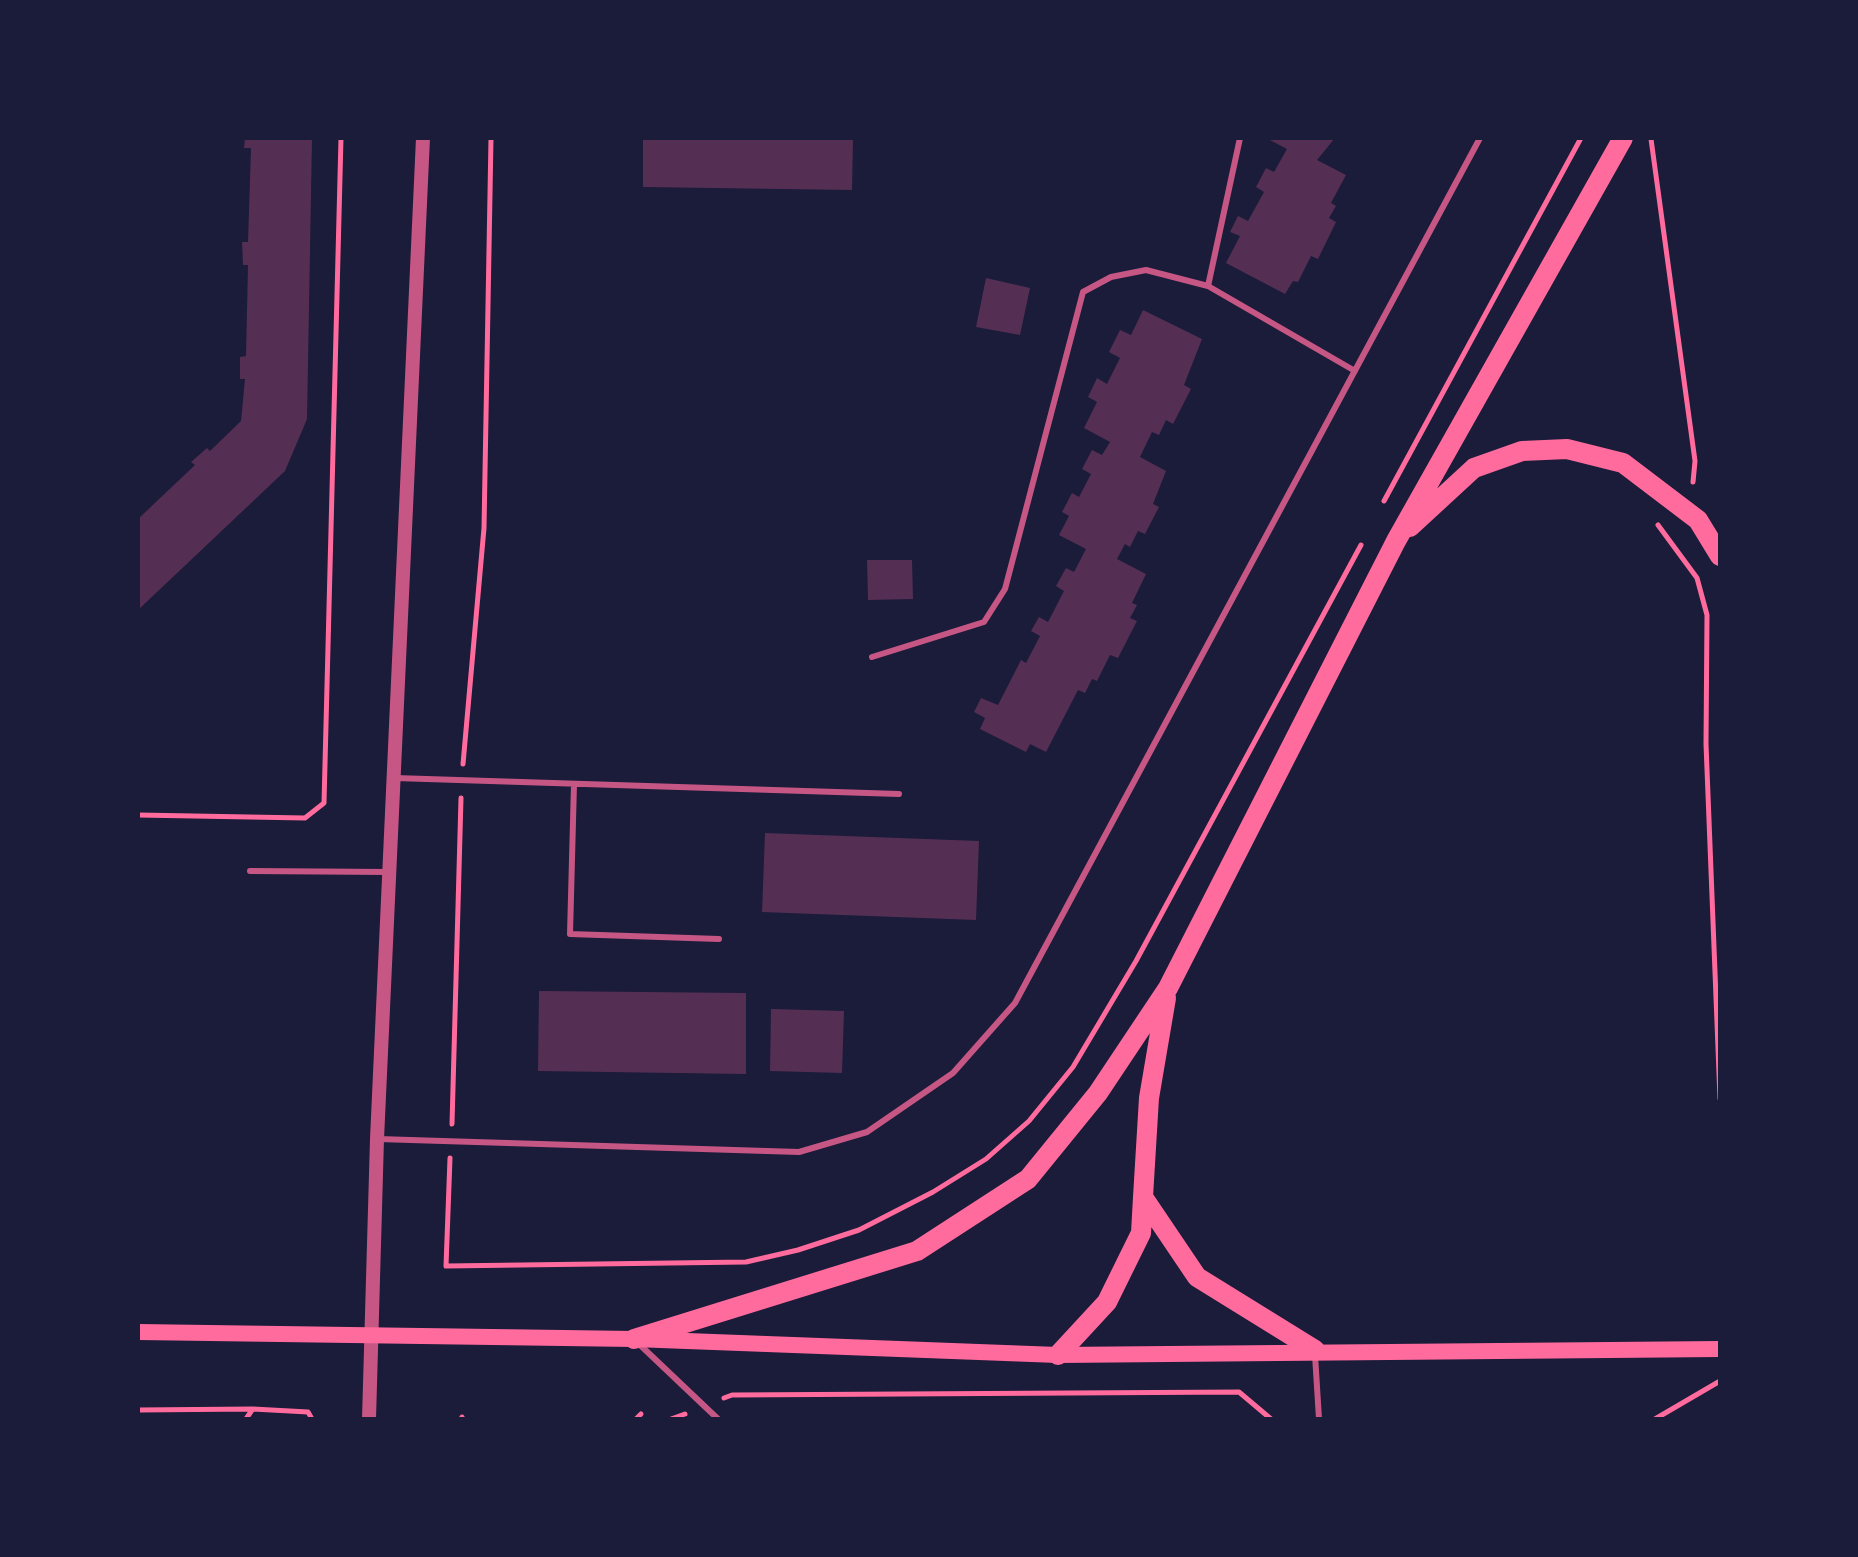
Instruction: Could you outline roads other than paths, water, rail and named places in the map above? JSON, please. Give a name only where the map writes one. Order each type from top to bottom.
[{"type":"main road","points":[[634,1339],[917,1251],[1028,1179],[1098,1093],[1168,988],[1396,541],[1623,138]]},
{"type":"main road","points":[[1396,541],[1474,468],[1522,451],[1567,449],[1623,463],[1698,520],[1720,556]]},
{"type":"main road","points":[[1058,1355],[1107,1302],[1141,1233],[1149,1098],[1168,988]]},
{"type":"main road","points":[[1143,1197],[1197,1277],[1315,1350]]},
{"type":"main road","points":[[138,1332],[634,1339],[1058,1355],[1315,1350],[1720,1349]]},
{"type":"street","points":[[369,1419],[377,1139],[423,138]]},
{"type":"lane","points":[[1208,286],[1240,138]]},
{"type":"lane","points":[[377,1139],[799,1152],[867,1132],[953,1073],[1015,1003],[1480,138]]},
{"type":"lane","points":[[872,657],[984,622],[1005,589],[1083,292],[1111,277],[1146,270],[1208,286],[1355,371]]},
{"type":"lane","points":[[395,778],[899,794]]},
{"type":"lane","points":[[574,784],[570,934],[719,939]]},
{"type":"lane","points":[[250,871],[391,872]]},
{"type":"lane","points":[[634,1339],[707,1405],[718,1419]]},
{"type":"lane","points":[[1315,1350],[1319,1419]]}]
